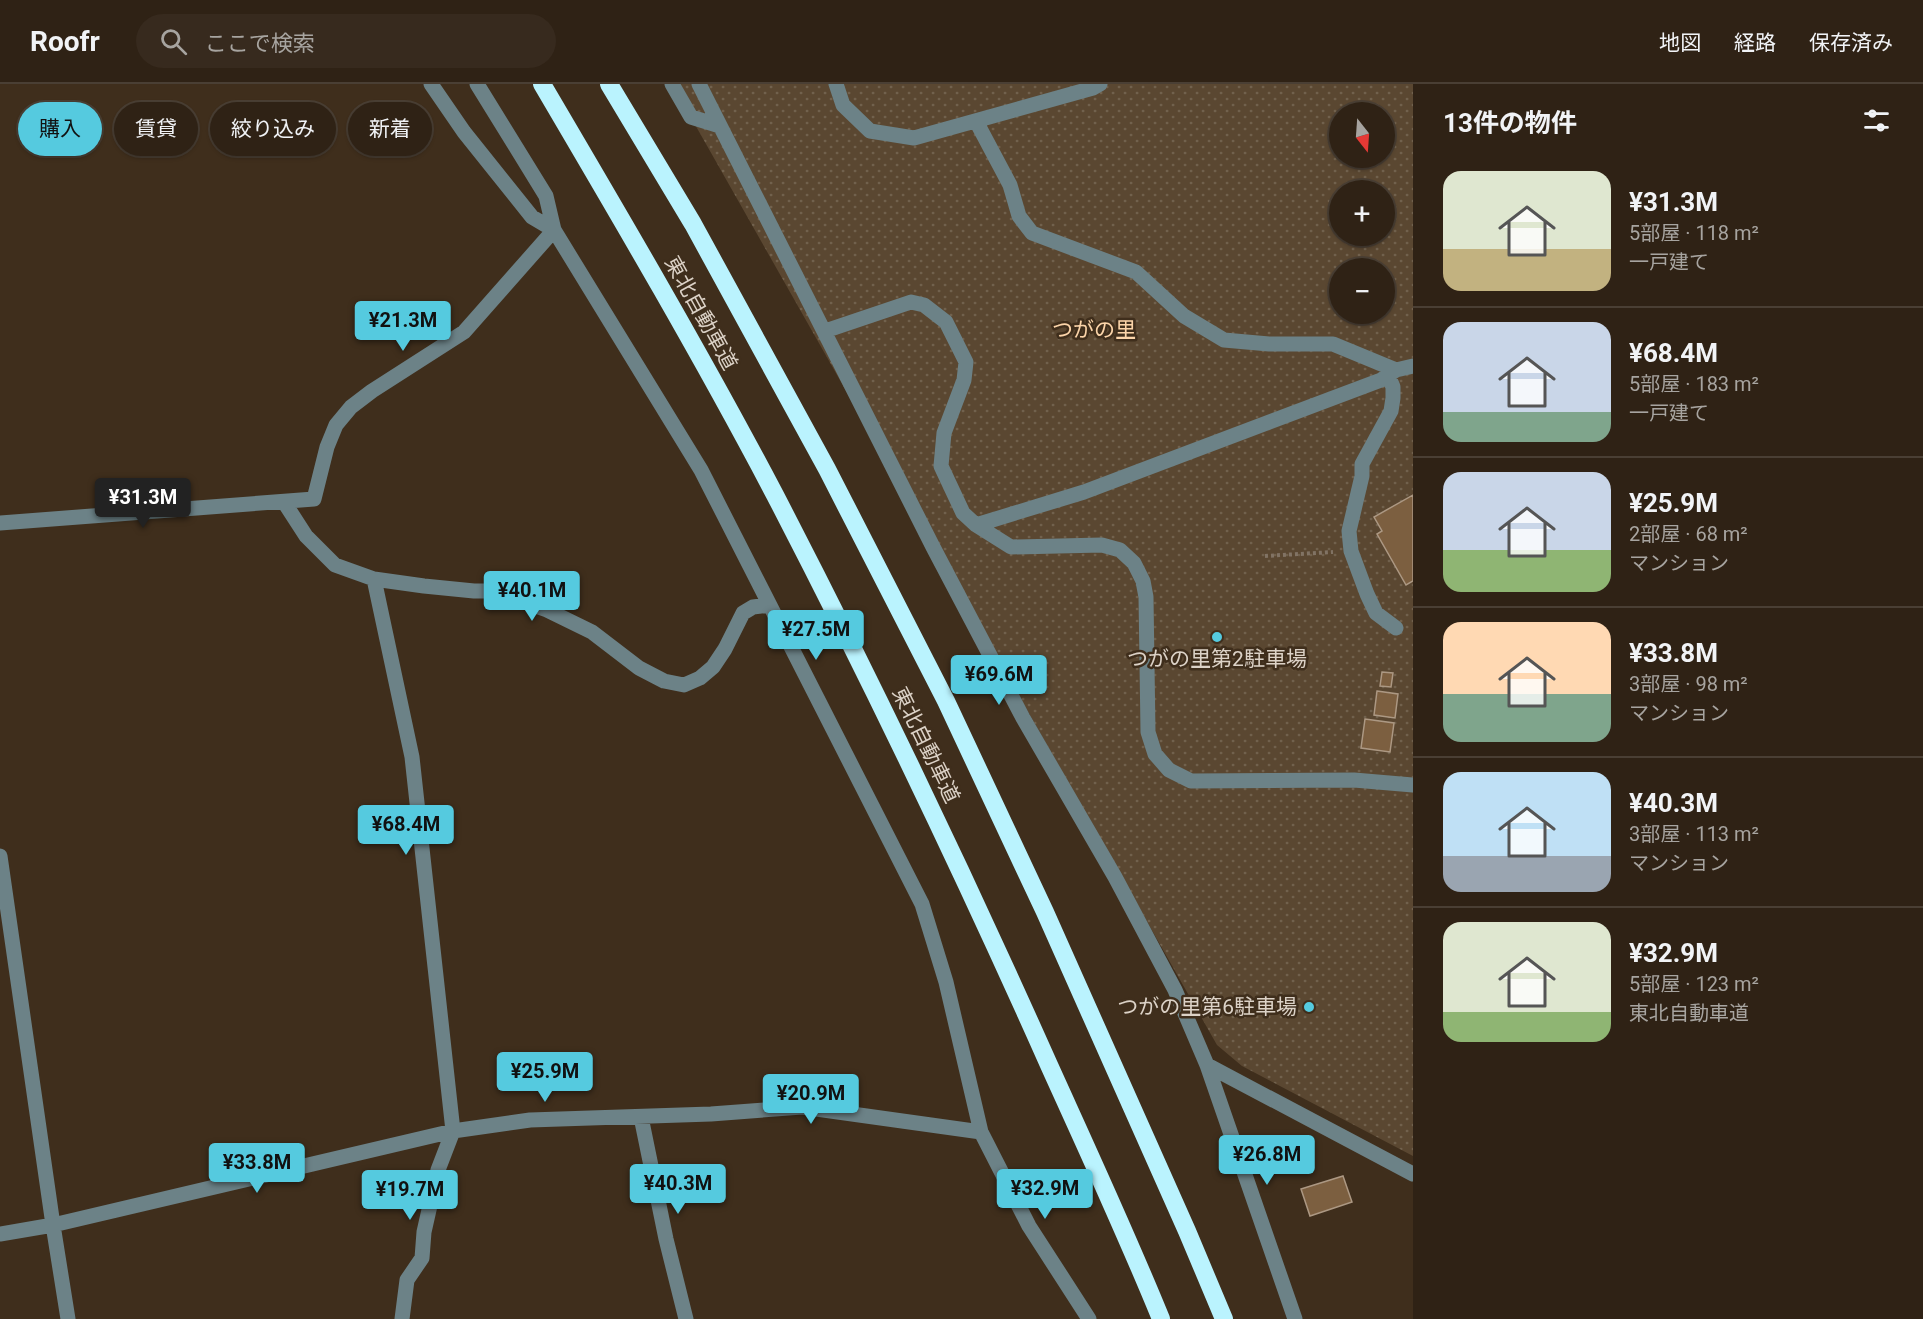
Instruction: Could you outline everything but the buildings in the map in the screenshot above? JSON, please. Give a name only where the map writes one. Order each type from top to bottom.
[{"type":"highway","name":"東北自動車道","points":[[542,84],[642,253],[768,482],[893,727],[991,934],[1161,1319]]},
{"type":"highway","name":"東北自動車道","points":[[609,84],[693,224],[827,468],[946,701],[1045,912],[1224,1319]]},
{"type":"street","points":[[431,84],[464,132],[532,217],[554,230]]},
{"type":"street","points":[[477,84],[546,196],[554,230],[701,470],[922,904],[946,982],[981,1132],[1029,1226],[1089,1319]]},
{"type":"street","points":[[672,84],[691,117],[720,126]]},
{"type":"street","points":[[699,84],[1023,718],[1115,877],[1175,990],[1207,1065],[1295,1319]]},
{"type":"street","points":[[836,84],[843,105],[870,131],[914,138],[1101,84]]},
{"type":"street","points":[[976,121],[1010,184],[1019,216],[1032,233],[1136,272],[1184,316],[1224,340],[1269,344],[1333,344],[1392,373]]},
{"type":"street","points":[[0,523],[314,499],[327,447],[336,425],[351,407],[464,332],[554,230]]},
{"type":"street","points":[[825,331],[911,302],[924,304],[946,322],[966,362],[964,380],[944,433],[941,466],[963,513],[976,525],[1011,547],[1102,545],[1120,550],[1134,563],[1143,581],[1146,597],[1148,732],[1155,754],[1169,770],[1191,781],[1354,780],[1413,785]]},
{"type":"street","points":[[976,525],[1083,492],[1243,433],[1413,366]]},
{"type":"street","points":[[1392,373],[1394,398],[1390,411],[1362,464],[1362,477],[1349,531],[1351,551],[1376,613],[1396,628]]},
{"type":"street","points":[[284,502],[306,536],[335,565],[374,579],[424,586],[493,591],[556,614],[592,632],[639,668],[664,681],[684,685],[700,678],[713,667],[725,649],[743,613],[753,607],[769,604]]},
{"type":"street","points":[[374,579],[412,757],[453,1131],[438,1170],[424,1232],[422,1258],[407,1280],[402,1319]]},
{"type":"street","points":[[0,856],[68,1319]]},
{"type":"street","points":[[1207,1065],[1413,1174]]},
{"type":"street","points":[[0,1234],[53,1225],[453,1131],[530,1120],[711,1114],[802,1107],[981,1132]]},
{"type":"street","points":[[641,1117],[666,1239],[686,1319]]},
{"type":"path","points":[[1265,556],[1351,551]]},
{"type":"green space","name":"つがの里","points":[[672,84],[1413,84],[1413,1156],[1242,1066],[1217,1045]]},
{"type":"place","name":"つがの里第2駐車場","points":[[1217,637]]},
{"type":"place","name":"つがの里第6駐車場","points":[[1309,1007]]}]
